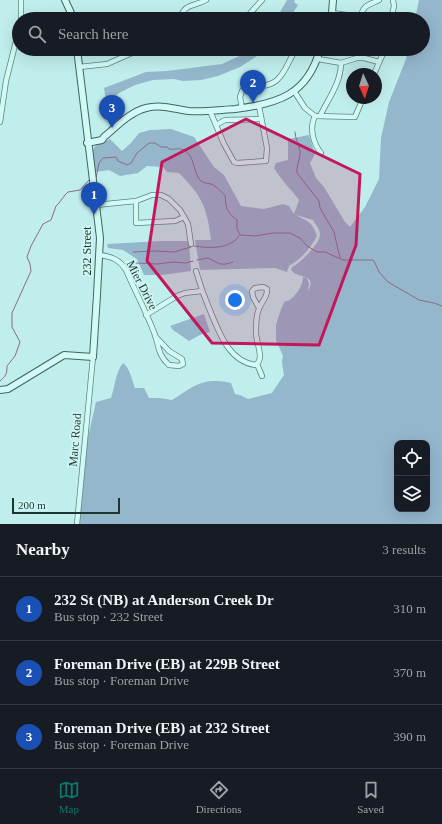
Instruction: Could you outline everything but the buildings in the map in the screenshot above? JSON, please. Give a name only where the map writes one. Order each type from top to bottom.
[{"type":"street","points":[[21,0],[21,12]]},
{"type":"street","points":[[64,0],[70,12]]},
{"type":"street","points":[[182,12],[186,7],[202,3],[206,0]]},
{"type":"street","points":[[251,12],[262,0]]},
{"type":"street","points":[[332,12],[333,0]]},
{"type":"street","points":[[362,12],[363,8],[379,0]]},
{"type":"street","points":[[393,0],[393,12]]},
{"type":"street","points":[[0,121],[6,81],[12,56]]},
{"type":"street","name":"232 Street","points":[[77,56],[100,238],[92,357]]},
{"type":"street","points":[[79,67],[107,64],[124,56]]},
{"type":"street","points":[[242,108],[240,97],[242,91],[248,88],[269,85],[276,81],[292,56]]},
{"type":"street","points":[[87,141],[102,140],[131,115],[145,108],[159,106],[189,111],[210,111],[259,106],[280,100],[294,91],[307,78],[319,56]]},
{"type":"street","points":[[376,68],[382,56]]},
{"type":"street","points":[[318,59],[341,63],[357,58],[364,58],[379,62]]},
{"type":"street","points":[[321,153],[316,147],[312,130],[312,121],[332,94],[338,79],[341,63]]},
{"type":"street","points":[[294,91],[305,108],[317,116],[355,117],[360,104]]},
{"type":"street","points":[[210,111],[234,162],[237,164],[266,161],[267,148],[259,106]]},
{"type":"street","points":[[216,125],[225,120],[261,119]]},
{"type":"street","points":[[96,206],[136,202],[152,195],[161,195],[169,199],[180,210],[188,224],[191,244]]},
{"type":"street","points":[[136,202],[136,223],[175,221],[184,217]]},
{"type":"street","name":"Mier Drive","points":[[100,255],[114,258],[121,263],[126,270],[155,336],[159,351],[168,364],[179,366],[183,364],[182,359],[169,351],[155,336]]},
{"type":"street","points":[[196,271],[202,291],[222,339],[233,353],[245,363],[257,364]]},
{"type":"street","points":[[259,308],[253,297],[252,291],[255,288],[265,288],[267,289],[267,294],[259,308],[256,333],[260,356],[257,364],[262,376]]},
{"type":"street","points":[[146,315],[177,296],[185,293],[202,291]]},
{"type":"street","points":[[0,390],[8,389],[64,356],[92,357]]},
{"type":"street","name":"Marc Road","points":[[77,524],[92,357]]},
{"type":"highlighted area","points":[[246,119],[360,174],[356,245],[319,345],[212,343],[147,261],[162,162]]},
{"type":"shaded area","points":[[287,0],[295,0],[294,2],[298,5],[294,12],[280,12]]},
{"type":"shaded area","points":[[419,0],[442,0],[442,524],[77,524],[83,460],[96,402],[111,398],[120,367],[123,363],[129,371],[135,388],[144,388],[149,398],[172,400],[199,384],[213,381],[231,383],[235,394],[248,399],[272,393],[284,375],[282,362],[283,356],[276,340],[276,325],[281,309],[285,301],[288,301],[296,294],[302,284],[303,277],[307,278],[309,284],[308,291],[310,285],[309,279],[306,277],[294,273],[291,270],[292,267],[300,262],[313,248],[317,243],[320,234],[313,220],[296,215],[311,225],[317,236],[305,253],[289,266],[287,272],[275,268],[200,270],[195,240],[211,240],[208,219],[202,203],[187,181],[179,173],[167,172],[163,167],[147,166],[138,173],[120,176],[109,170],[95,172],[93,150],[95,146],[110,139],[122,151],[139,133],[150,130],[171,129],[194,137],[214,167],[224,175],[241,206],[264,209],[283,204],[289,206],[294,214],[299,200],[274,168],[276,163],[288,160],[288,139],[309,135],[315,154],[310,163],[316,178],[324,187],[345,222],[350,227],[365,207],[379,179],[381,138],[389,102],[407,56],[430,56],[430,12],[416,12]]},
{"type":"shaded area","points":[[239,56],[257,56],[240,67],[218,76],[201,80],[153,80],[135,85],[119,93],[111,101],[106,102],[104,88],[146,72],[167,71],[222,64]]},
{"type":"shaded area","points":[[189,241],[191,271],[162,275],[144,275],[137,259],[123,250],[108,248],[107,244]]},
{"type":"shaded area","points":[[204,314],[210,332],[189,341],[173,330],[170,326]]},
{"type":"waterway","points":[[295,132],[300,151],[297,173],[319,201],[320,208],[334,232],[340,258]]},
{"type":"waterway","points":[[96,178],[99,163],[103,158],[116,157],[118,161],[127,165],[131,163],[137,153],[149,143],[155,143],[161,147],[167,147],[169,149],[181,149],[186,151],[189,155],[200,180],[215,186],[225,196],[227,210],[237,220],[237,229],[240,235],[256,236],[272,233],[290,233],[300,238],[307,246],[317,252],[325,252],[343,260],[372,260],[374,261],[379,272],[388,282],[419,300],[442,306]]},
{"type":"waterway","points":[[0,381],[6,375],[7,366],[15,356],[20,342],[12,327],[12,313],[31,271],[27,257],[31,246],[43,224],[51,220],[56,206],[65,195],[68,192],[80,190],[89,180]]},
{"type":"waterway","points":[[194,246],[224,246],[235,241],[239,236]]},
{"type":"waterway","points":[[133,252],[174,252],[191,247]]},
{"type":"waterway","points":[[197,260],[208,258],[222,264],[233,262]]},
{"type":"waterway","points":[[135,263],[157,264],[174,262],[186,263],[193,261]]},
{"type":"place","name":"Foreman Drive (EB) at 229B Street","points":[[253,103]]},
{"type":"place","name":"Foreman Drive (EB) at 232 Street","points":[[112,128]]},
{"type":"place","name":"232 St (NB) at Anderson Creek Dr","points":[[94,215]]}]
